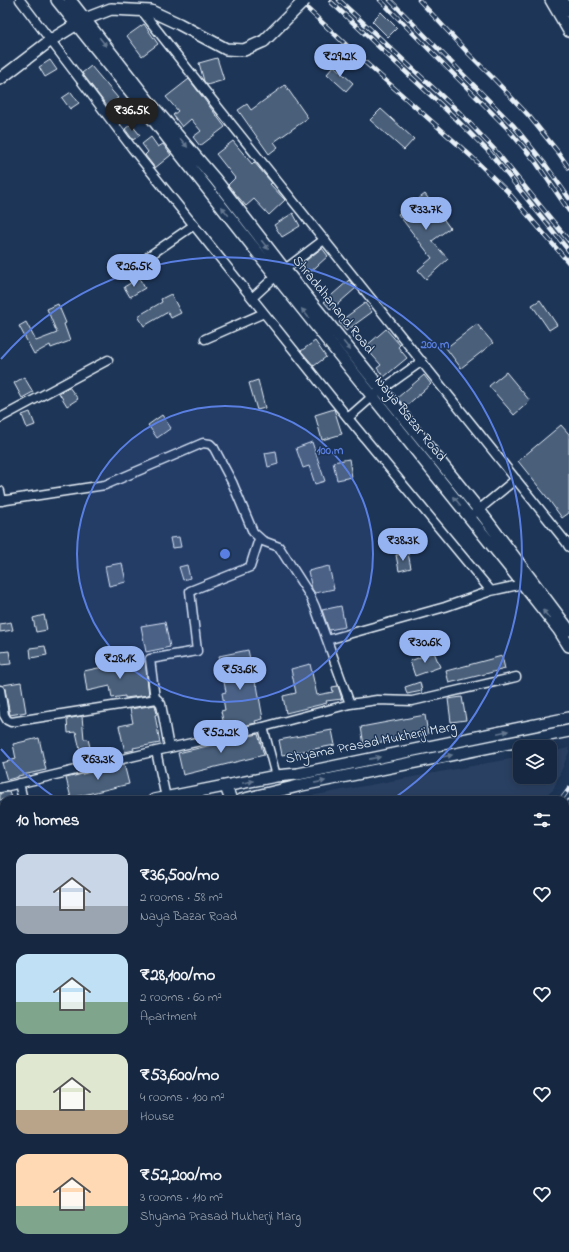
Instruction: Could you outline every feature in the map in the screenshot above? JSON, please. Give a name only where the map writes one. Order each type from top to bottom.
[{"type":"street","points":[[20,0],[132,148],[348,418],[491,591]]},
{"type":"street","points":[[57,0],[81,21]]},
{"type":"street","points":[[70,0],[81,21]]},
{"type":"street","points":[[0,78],[51,40],[81,21],[110,9],[151,11],[226,49],[244,50],[264,41],[305,0]]},
{"type":"street","points":[[551,0],[569,31]]},
{"type":"street","points":[[562,0],[569,11]]},
{"type":"street","points":[[142,11],[516,479],[566,542],[569,548]]},
{"type":"street","name":"Naya Bazar Road","points":[[81,21],[155,122],[378,393],[470,517],[523,584],[566,627],[569,646]]},
{"type":"street","points":[[149,256],[194,225]]},
{"type":"street","points":[[252,298],[280,273],[325,239]]},
{"type":"street","points":[[205,339],[264,313]]},
{"type":"street","points":[[0,418],[108,360]]},
{"type":"street","points":[[348,418],[378,393],[422,361]]},
{"type":"street","points":[[378,393],[479,510],[566,627]]},
{"type":"street","points":[[0,491],[1,501],[105,485],[207,443],[214,448],[232,482],[253,532],[263,542],[275,544],[281,549],[309,594],[350,704]]},
{"type":"street","points":[[470,517],[516,479]]},
{"type":"street","points":[[155,699],[150,659],[197,651],[190,591],[250,567],[259,539]]},
{"type":"street","points":[[327,640],[445,607],[491,591],[523,584]]},
{"type":"street","points":[[0,788],[156,750],[263,727],[350,704],[377,700],[412,701],[516,677]]},
{"type":"street","points":[[0,690],[4,715],[7,720],[11,722],[155,699],[159,700],[169,748]]},
{"type":"street","name":"Shyama Prasad Mukherji Marg","points":[[177,796],[276,776],[298,774],[569,718]]},
{"type":"street","points":[[263,727],[276,776]]},
{"type":"street","name":"Shyama Prasad Mukherji Marg","points":[[257,796],[302,785],[569,732]]},
{"type":"street","points":[[156,750],[166,796]]},
{"type":"street","points":[[298,774],[302,785]]},
{"type":"street","points":[[19,783],[22,796]]},
{"type":"street","points":[[226,787],[229,796]]},
{"type":"shaded area","points":[[569,748],[569,752],[557,780],[557,751]]},
{"type":"shaded area","points":[[513,758],[513,784],[556,784],[553,790],[546,796],[310,796]]},
{"type":"building","points":[[381,12],[397,28],[388,37],[372,21]]},
{"type":"building","points":[[144,24],[158,44],[142,56],[127,36]]},
{"type":"building","points":[[217,58],[224,80],[207,85],[204,81],[199,63]]},
{"type":"building","points":[[50,60],[57,70],[45,77],[39,67]]},
{"type":"building","points":[[91,66],[118,98],[107,106],[82,73]]},
{"type":"building","points":[[334,66],[353,83],[346,91],[327,74]]},
{"type":"building","points":[[189,79],[225,127],[200,146],[193,137],[201,131],[191,119],[182,127],[173,115],[178,111],[166,97]]},
{"type":"building","points":[[285,85],[308,118],[274,142],[278,147],[269,154],[238,110],[247,104],[251,110]]},
{"type":"building","points":[[71,92],[79,103],[70,109],[62,98]]},
{"type":"building","points":[[381,109],[414,139],[404,150],[370,120]]},
{"type":"building","points":[[131,124],[140,135],[133,140],[125,129]]},
{"type":"building","points":[[151,137],[158,147],[163,144],[171,155],[155,168],[145,155],[148,152],[142,144]]},
{"type":"building","points":[[233,141],[252,164],[254,162],[272,183],[270,184],[285,200],[269,215],[254,199],[246,206],[228,185],[235,178],[216,154]]},
{"type":"building","points":[[425,194],[450,228],[432,241],[448,259],[426,279],[418,270],[432,258],[398,214]]},
{"type":"building","points":[[293,213],[300,226],[282,237],[274,225]]},
{"type":"building","points":[[322,248],[328,256],[307,275],[299,266]]},
{"type":"building","points":[[139,278],[145,288],[130,297],[124,287]]},
{"type":"building","points":[[349,280],[356,288],[331,310],[324,302]]},
{"type":"building","points":[[171,294],[181,313],[171,318],[168,312],[144,326],[138,316],[162,302],[161,299]]},
{"type":"building","points":[[540,300],[557,325],[549,330],[532,305]]},
{"type":"building","points":[[365,303],[372,312],[346,331],[339,322]]},
{"type":"building","points":[[58,304],[66,323],[64,324],[70,341],[51,348],[50,345],[34,354],[19,326],[26,322],[36,341],[57,333],[47,309]]},
{"type":"building","points":[[477,324],[493,343],[461,368],[446,348]]},
{"type":"building","points":[[386,329],[400,345],[398,347],[407,358],[384,377],[377,368],[381,365],[365,347]]},
{"type":"building","points":[[315,341],[326,357],[314,366],[301,351]]},
{"type":"building","points":[[506,372],[530,401],[514,415],[489,386]]},
{"type":"building","points":[[424,375],[431,384],[405,407],[397,398]]},
{"type":"building","points":[[24,377],[33,392],[22,398],[14,383]]},
{"type":"building","points":[[258,380],[265,408],[257,410],[249,383]]},
{"type":"building","points":[[69,387],[78,399],[67,406],[59,393]]},
{"type":"building","points":[[334,409],[342,434],[322,440],[315,415]]},
{"type":"building","points":[[30,412],[35,425],[27,428],[22,415]]},
{"type":"building","points":[[162,415],[171,428],[157,438],[148,425]]},
{"type":"building","points":[[561,425],[569,434],[569,513],[562,518],[518,461]]},
{"type":"building","points":[[312,442],[325,481],[315,484],[309,466],[303,468],[296,448]]},
{"type":"building","points":[[276,451],[278,464],[268,467],[265,453]]},
{"type":"building","points":[[349,459],[352,477],[337,480],[333,462]]},
{"type":"building","points":[[179,537],[181,547],[172,548],[170,538]]},
{"type":"building","points":[[408,553],[411,568],[399,571],[396,555]]},
{"type":"building","points":[[122,563],[126,582],[109,586],[105,566]]},
{"type":"building","points":[[187,565],[190,578],[183,580],[179,567]]},
{"type":"building","points":[[329,566],[334,589],[315,593],[312,589],[308,571]]},
{"type":"building","points":[[341,606],[345,627],[329,630],[322,610]]},
{"type":"building","points":[[44,615],[47,630],[36,632],[33,618]]},
{"type":"building","points":[[11,622],[13,630],[0,632],[0,624]]},
{"type":"building","points":[[165,622],[170,647],[146,652],[141,626]]},
{"type":"building","points":[[45,646],[47,655],[31,658],[30,648]]},
{"type":"building","points":[[248,650],[256,686],[257,685],[263,719],[255,721],[256,723],[225,730],[221,711],[225,710],[222,693],[226,692],[219,656]]},
{"type":"building","points":[[9,651],[11,664],[0,665],[0,652]]},
{"type":"building","points":[[434,652],[440,667],[415,676],[410,661]]},
{"type":"building","points":[[502,656],[505,669],[449,683],[446,671]]},
{"type":"building","points":[[145,661],[149,695],[112,698],[110,686],[87,691],[84,671],[117,664],[117,666]]},
{"type":"building","points":[[310,664],[317,695],[333,692],[332,687],[338,686],[342,699],[326,701],[327,703],[286,713],[283,696],[296,693],[291,669]]},
{"type":"building","points":[[21,682],[26,712],[10,715],[3,685]]},
{"type":"building","points":[[420,682],[422,691],[407,694],[405,687]]},
{"type":"building","points":[[462,697],[466,720],[451,722],[448,699]]},
{"type":"building","points":[[155,705],[157,714],[155,715],[160,743],[133,748],[134,750],[125,752],[119,726],[133,723],[130,709]]},
{"type":"building","points":[[425,715],[428,734],[364,745],[361,727]]},
{"type":"building","points":[[82,716],[84,739],[88,739],[93,760],[83,763],[76,732],[68,733],[67,719]]},
{"type":"building","points":[[332,730],[335,745],[282,755],[279,740]]},
{"type":"building","points":[[258,734],[264,755],[183,775],[178,753]]},
{"type":"building","points":[[39,738],[46,770],[7,780],[2,763],[16,759],[13,744]]},
{"type":"building","points":[[124,764],[129,784],[79,796],[70,796],[66,778]]},
{"type":"building","points":[[9,792],[10,796],[0,796],[0,793]]},
{"type":"railway","points":[[298,0],[358,56],[472,157],[508,192],[569,263]]},
{"type":"railway","points":[[339,0],[460,113],[494,149],[569,241]]},
{"type":"railway","points":[[380,0],[507,128],[535,161],[569,211]]},
{"type":"railway","points":[[390,0],[513,125],[545,164],[569,198]]},
{"type":"railway","points":[[419,0],[529,116],[569,168]]},
{"type":"railway","points":[[331,2],[455,118],[490,153],[569,251]]},
{"type":"railway","points":[[564,796],[569,789]]}]
